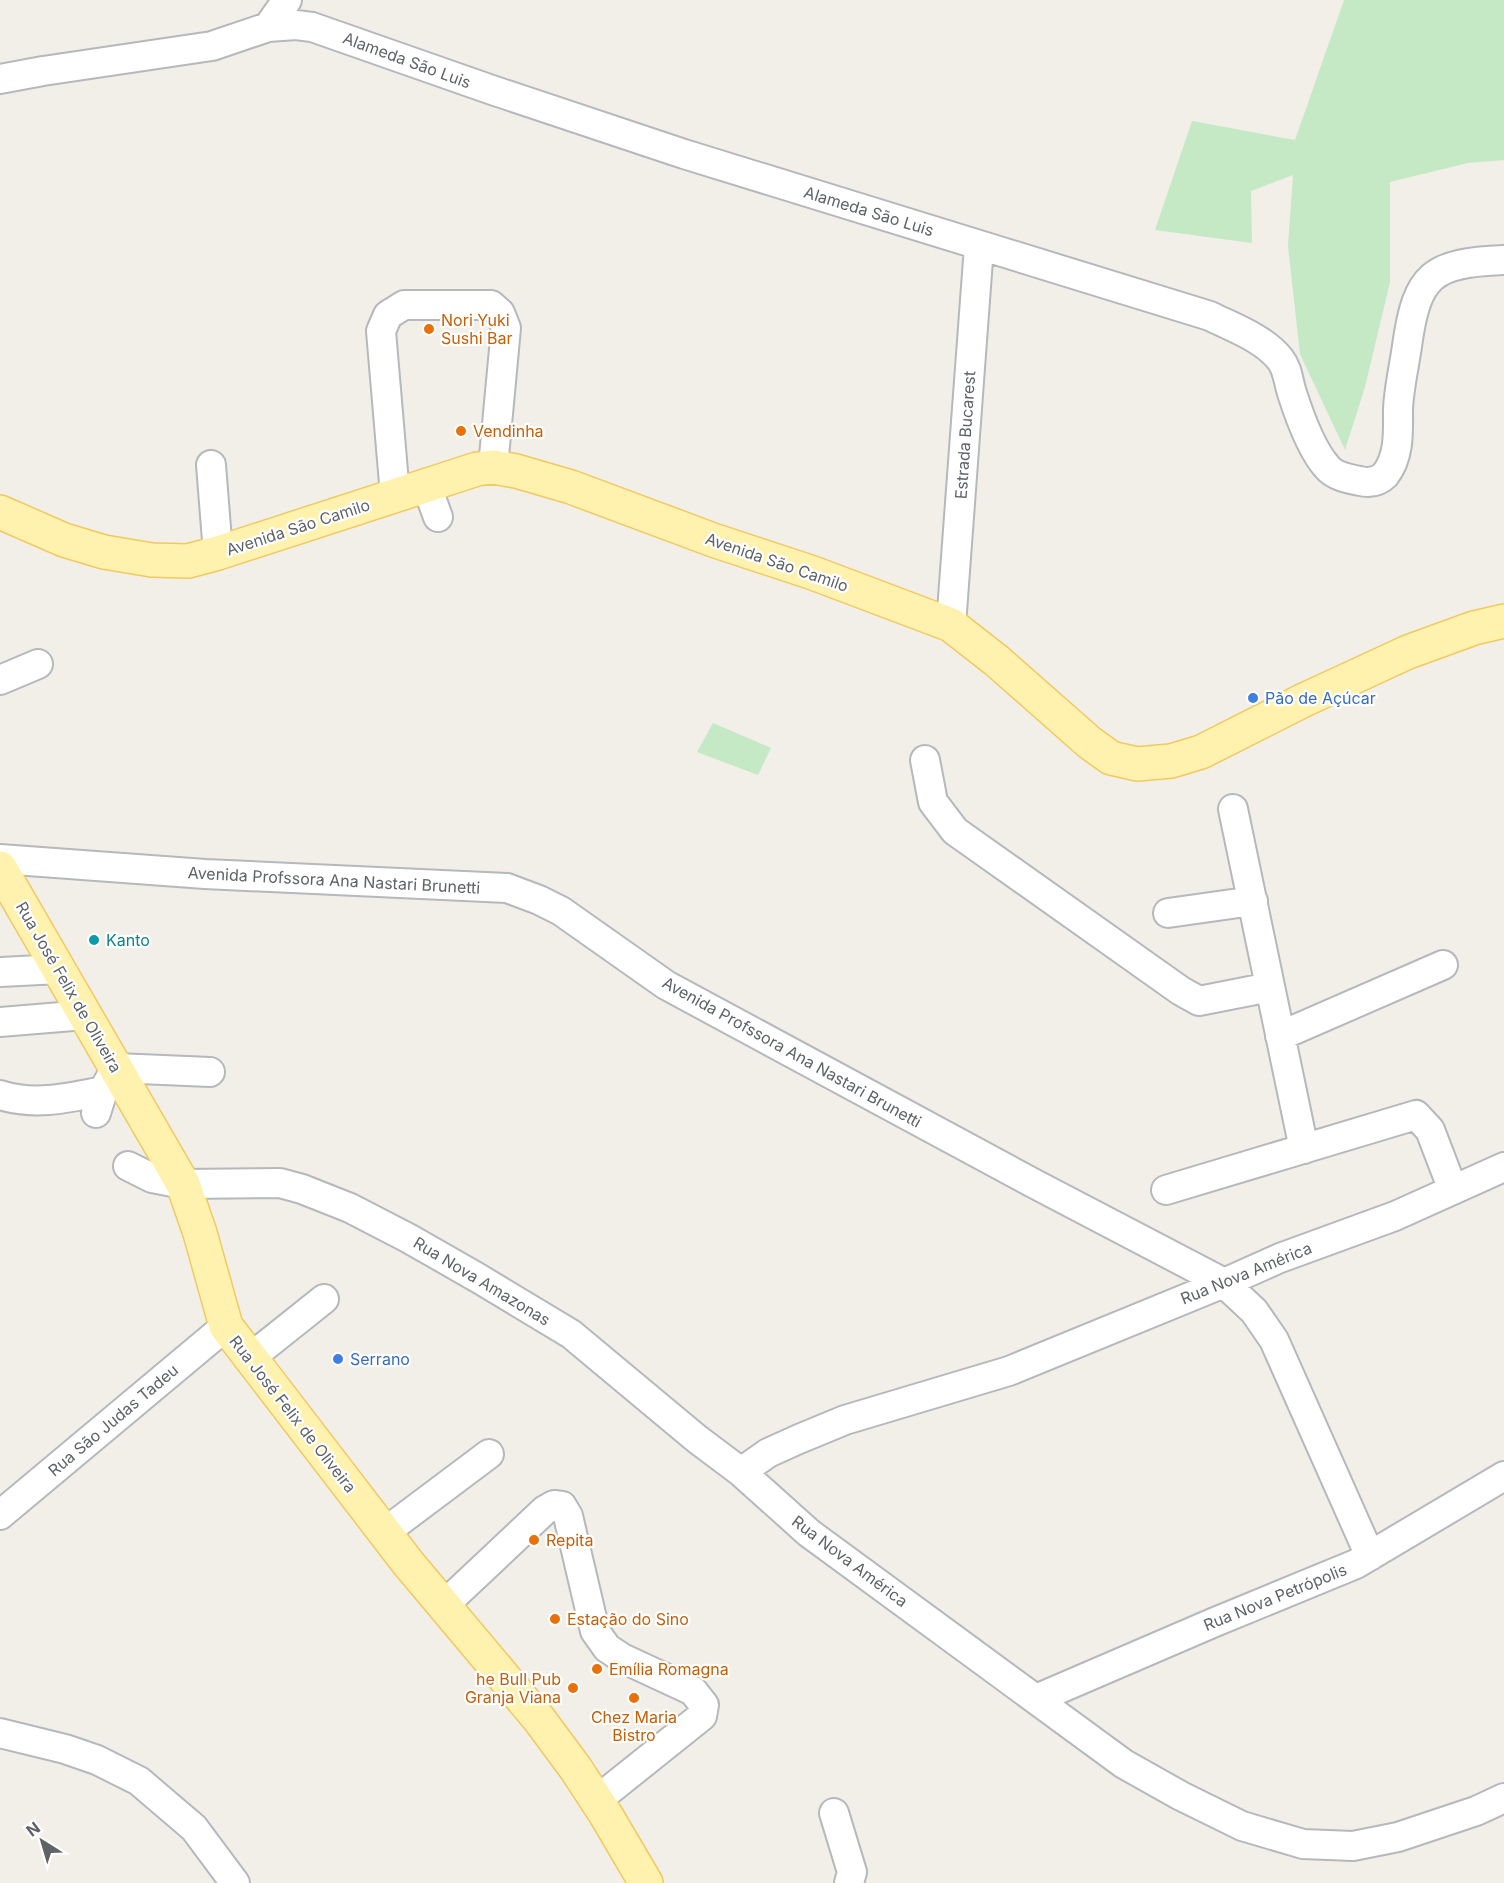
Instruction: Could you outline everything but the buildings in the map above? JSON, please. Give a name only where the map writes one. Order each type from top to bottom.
[{"type":"main road","name":"Avenida São Camilo","points":[[0,512],[64,540],[104,552],[161,561],[188,561],[477,469],[493,467],[516,471],[571,487],[951,625],[997,661],[1090,743],[1111,758],[1137,764],[1171,761],[1201,752],[1304,700],[1408,652],[1474,628],[1504,621]]},
{"type":"main road","name":"Rua José Felix de Oliveira","points":[[0,868],[85,1015],[105,1091],[183,1184],[200,1233],[226,1326],[385,1533],[539,1719],[597,1800],[646,1883]]},
{"type":"street","points":[[268,27],[287,0]]},
{"type":"street","name":"Alameda São Luis","points":[[0,80],[43,70],[212,46],[268,27],[296,25],[312,27],[684,154],[1210,316],[1256,339],[1274,353],[1286,367],[1291,392],[1306,430],[1327,467],[1338,475],[1367,483],[1384,476],[1397,446],[1399,396],[1410,323],[1421,290],[1427,281],[1447,268],[1468,261],[1504,260]]},
{"type":"street","name":"Estrada Bucarest","points":[[951,625],[979,246]]},
{"type":"street","points":[[395,495],[381,331],[388,315],[404,305],[491,305],[500,314],[506,328],[493,467]]},
{"type":"street","points":[[211,465],[218,553]]},
{"type":"street","points":[[426,484],[438,517]]},
{"type":"street","points":[[0,680],[38,664]]},
{"type":"street","points":[[925,760],[933,802],[955,831],[1181,991],[1199,1001],[1270,987]]},
{"type":"street","points":[[1233,809],[1304,1149]]},
{"type":"street","name":"Avenida Profssora Ana Nastari Brunetti","points":[[0,859],[204,874],[507,888],[561,910],[666,985],[1224,1283],[1254,1311],[1274,1340],[1370,1556]]},
{"type":"street","points":[[1168,913],[1253,901]]},
{"type":"street","points":[[1280,1036],[1443,965]]},
{"type":"street","points":[[0,972],[60,969]]},
{"type":"street","points":[[0,1022],[85,1015]]},
{"type":"street","points":[[0,1095],[16,1100],[54,1101],[210,1072]]},
{"type":"street","points":[[1166,1190],[1416,1115],[1430,1130],[1453,1190]]},
{"type":"street","name":"Rua Nova Amazonas","points":[[128,1166],[152,1178],[183,1184],[280,1183],[350,1208],[408,1238],[571,1334],[697,1439],[741,1472]]},
{"type":"street","name":"Rua Nova América","points":[[1504,1167],[1395,1216],[1280,1258],[1009,1371],[836,1424],[768,1453],[741,1472],[809,1533],[1124,1764],[1181,1796],[1242,1826],[1303,1844],[1353,1846],[1398,1836],[1476,1810],[1504,1798]]},
{"type":"street","points":[[250,1358],[324,1299]]},
{"type":"street","name":"Rua São Judas Tadeu","points":[[0,1515],[226,1326]]},
{"type":"street","points":[[385,1533],[489,1454]]},
{"type":"street","name":"Rua Nova Petrópolis","points":[[1036,1699],[1356,1564],[1504,1476]]},
{"type":"street","points":[[444,1605],[545,1510],[554,1505],[562,1506],[568,1516],[595,1631],[607,1648],[622,1658],[693,1691],[704,1705],[702,1716],[597,1800]]},
{"type":"street","points":[[0,1733],[65,1749],[97,1760],[139,1781],[194,1828],[235,1883]]},
{"type":"street","points":[[834,1813],[852,1872],[849,1883]]},
{"type":"green space","points":[[1344,0],[1504,0],[1504,160],[1468,163],[1390,182],[1390,282],[1365,387],[1345,450],[1300,354],[1288,246],[1293,175],[1251,191],[1252,243],[1155,230],[1192,121],[1295,140]]},
{"type":"green space","points":[[713,723],[771,748],[758,775],[697,752]]},
{"type":"place","name":"Nori Yuki Sushi Bar","points":[[429,329]]},
{"type":"place","name":"Vendinha","points":[[461,431]]},
{"type":"place","name":"Pão de Açúcar","points":[[1253,698]]},
{"type":"place","name":"Kanto","points":[[94,940]]},
{"type":"place","name":"Serrano","points":[[338,1359]]},
{"type":"place","name":"Repita","points":[[534,1540]]},
{"type":"place","name":"Estação do Sino","points":[[555,1619]]},
{"type":"place","name":"Emília Romagna","points":[[597,1669]]},
{"type":"place","name":"he Bull Pub Granja Viana","points":[[573,1688]]},
{"type":"place","name":"Chez Maria Bistro","points":[[634,1698]]}]
